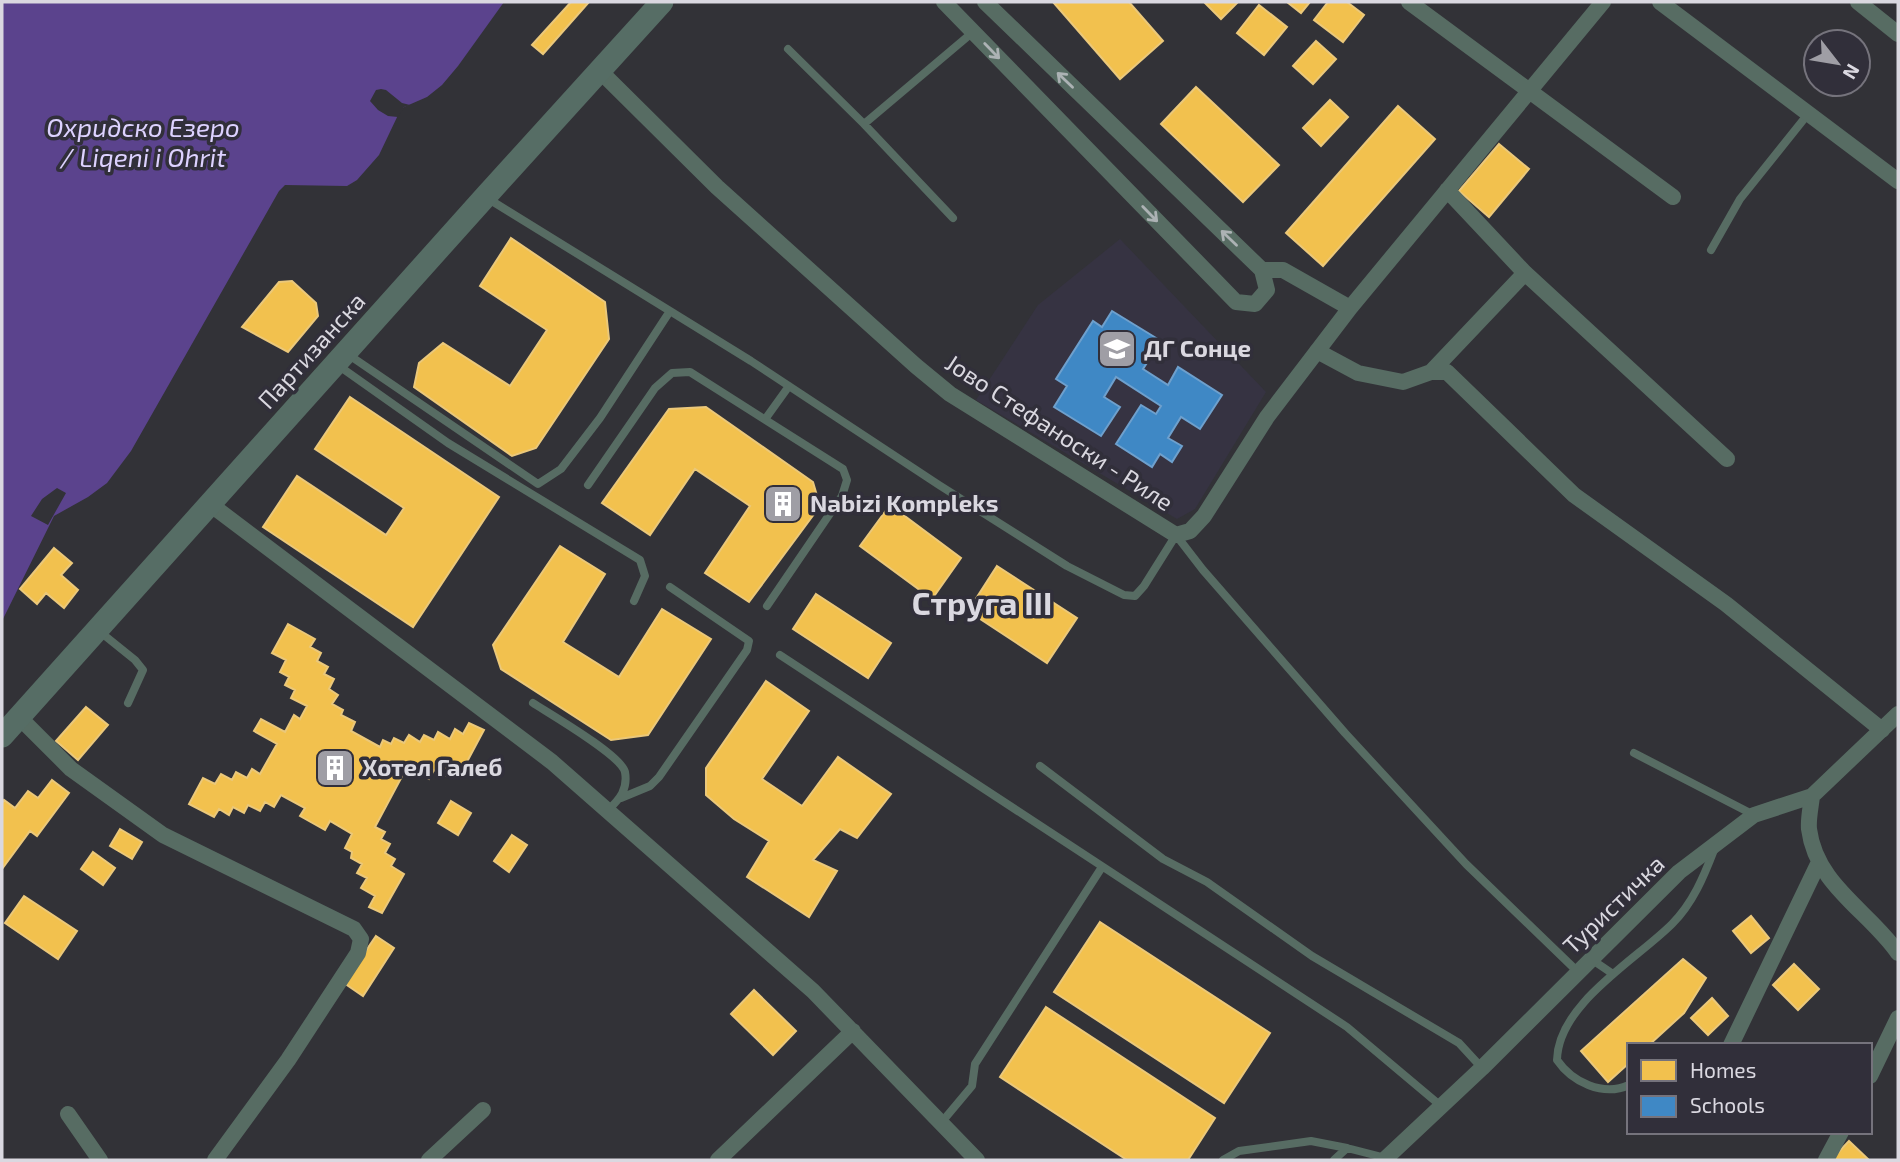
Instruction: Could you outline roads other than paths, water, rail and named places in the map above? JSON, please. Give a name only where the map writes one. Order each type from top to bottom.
[{"type":"main road","name":"Партизанска","points":[[2,736],[662,2]]},
{"type":"street","points":[[944,2],[1236,302],[1255,304],[1267,290],[1262,270],[985,2]]},
{"type":"street","points":[[1409,2],[1673,197]]},
{"type":"street","name":"Јово Стефаноски - Риле","points":[[601,72],[718,187],[950,394],[1177,534],[1190,531],[1203,516],[1267,418],[1350,308],[1604,2]]},
{"type":"street","points":[[1660,2],[1898,181]]},
{"type":"street","points":[[1858,2],[1898,34]]},
{"type":"street","points":[[1447,191],[1525,273],[1727,460]]},
{"type":"street","points":[[1262,270],[1283,270],[1350,308]]},
{"type":"street","points":[[1431,372],[1525,273]]},
{"type":"street","points":[[1317,351],[1358,373],[1403,382],[1431,372],[1447,372],[1574,495],[1726,604],[1882,730]]},
{"type":"street","points":[[210,504],[552,762],[813,991],[977,1160]]},
{"type":"street","name":"Туристичка","points":[[1385,1159],[1482,1068],[1679,872],[1754,815],[1812,796],[1898,714]]},
{"type":"street","points":[[19,717],[71,769],[163,835],[354,929],[361,939],[358,953],[309,1028],[215,1160]]},
{"type":"street","points":[[1812,796],[1809,828],[1819,862],[1848,902],[1898,953]]},
{"type":"street","points":[[1732,1043],[1819,862]]},
{"type":"street","points":[[1872,1072],[1898,1018]]},
{"type":"street","points":[[718,1160],[853,1031]]},
{"type":"street","points":[[429,1160],[483,1110]]},
{"type":"street","points":[[68,1114],[100,1160]]},
{"type":"street","points":[[1826,1160],[1840,1134]]},
{"type":"lane","points":[[864,124],[973,32]]},
{"type":"lane","points":[[788,49],[953,218]]},
{"type":"lane","points":[[1711,250],[1740,198],[1808,114]]},
{"type":"lane","points":[[485,197],[789,386],[1067,566],[1124,595],[1135,596],[1144,586],[1177,534],[1203,570],[1373,763],[1466,864],[1578,972]]},
{"type":"lane","points":[[341,358],[538,484],[561,469],[600,418],[670,311]]},
{"type":"lane","points":[[341,358],[448,443],[640,560],[645,576],[634,601]]},
{"type":"lane","points":[[588,485],[655,388],[672,373],[690,372],[843,469],[846,480],[842,496],[767,606]]},
{"type":"lane","points":[[765,418],[789,386]]},
{"type":"lane","points":[[608,810],[621,798],[650,786],[659,777],[747,650],[749,641],[670,587]]},
{"type":"lane","points":[[97,630],[135,660],[143,670],[128,703]]},
{"type":"lane","points":[[780,656],[1347,1027],[1441,1107]]},
{"type":"lane","points":[[533,703],[615,756],[625,769],[621,798]]},
{"type":"lane","points":[[1634,753],[1754,815]]},
{"type":"lane","points":[[1040,766],[1163,859],[1207,882],[1312,956],[1459,1043],[1482,1068]]},
{"type":"lane","points":[[1627,1084],[1609,1089],[1581,1082],[1565,1071],[1557,1060],[1557,1046],[1581,1006],[1673,922],[1704,878],[1717,844]]},
{"type":"lane","points":[[941,1123],[972,1086],[975,1065],[1102,867]]},
{"type":"lane","points":[[1591,959],[1613,974]]},
{"type":"lane","points":[[1223,1160],[1239,1151],[1311,1141],[1385,1159]]},
{"type":"lane","points":[[1334,1160],[1347,1148]]},
{"type":"water","name":"Охридско Езеро / Liqeni i Ohrit","points":[[2,2],[504,2],[442,85],[427,97],[404,107],[399,113],[379,155],[357,180],[347,186],[285,185],[279,191],[131,451],[107,483],[54,516],[2,621]]},
{"type":"place","name":"ДГ Сонце","points":[[1117,349]]},
{"type":"place","name":"Nabizi Kompleks","points":[[783,504]]},
{"type":"place","name":"Хотел Галеб","points":[[335,768]]},
{"type":"district","name":"Струга III","points":[[982,604]]}]
